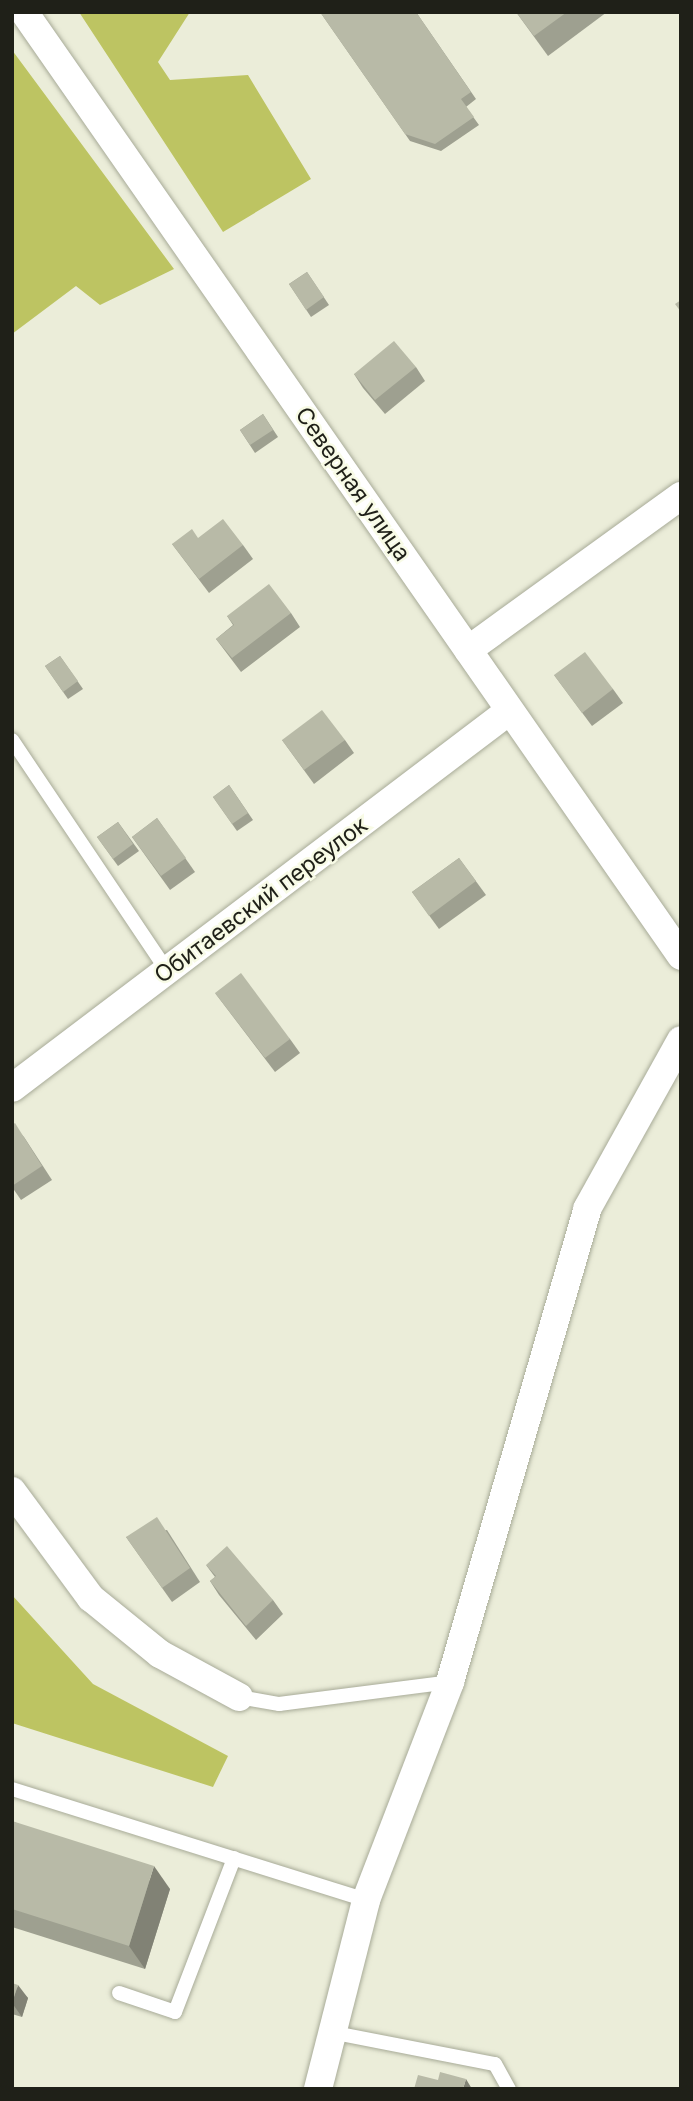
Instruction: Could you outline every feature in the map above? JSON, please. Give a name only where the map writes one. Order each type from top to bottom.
[{"type":"street","name":"Северная улица","points":[[24,12],[681,956]]},
{"type":"street","points":[[468,650],[681,496]]},
{"type":"street","name":"Обитаевский переулок","points":[[12,1088],[168,972],[509,710]]},
{"type":"street","points":[[318,2089],[330,2032],[366,1900],[450,1682],[587,1209],[681,1040]]},
{"type":"street","points":[[12,1491],[91,1598],[160,1654],[239,1697]]},
{"type":"lane","points":[[12,740],[168,972]]},
{"type":"lane","points":[[239,1697],[279,1704],[450,1682]]},
{"type":"lane","points":[[12,1788],[366,1900]]},
{"type":"lane","points":[[119,1993],[175,2012],[234,1858]]},
{"type":"lane","points":[[330,2032],[495,2064],[509,2089]]},
{"type":"green space","points":[[79,12],[190,12],[158,62],[170,80],[248,75],[311,179],[223,232]]},
{"type":"green space","points":[[12,50],[174,269],[100,305],[76,286],[12,334]]},
{"type":"green space","points":[[12,1595],[93,1684],[228,1756],[213,1787],[12,1723]]},
{"type":"building","points":[[320,12],[416,12],[471,92],[461,99],[474,117],[435,144],[405,134]]},
{"type":"building","points":[[516,12],[567,12],[534,36]]},
{"type":"building","points":[[307,272],[324,297],[306,310],[289,284]]},
{"type":"building","points":[[681,300],[681,312],[675,304]]},
{"type":"building","points":[[394,341],[416,367],[375,400],[354,374]]},
{"type":"building","points":[[263,414],[273,430],[250,445],[240,430]]},
{"type":"building","points":[[223,519],[243,545],[199,579],[172,544],[192,529],[198,538]]},
{"type":"building","points":[[269,584],[291,613],[232,658],[216,639],[234,625],[227,616]]},
{"type":"building","points":[[585,652],[613,689],[582,713],[554,675]]},
{"type":"building","points":[[60,656],[78,681],[63,692],[45,666]]},
{"type":"building","points":[[322,710],[345,740],[304,770],[282,740]]},
{"type":"building","points":[[229,785],[248,813],[232,824],[213,797]]},
{"type":"building","points":[[157,818],[186,858],[161,876],[132,837]]},
{"type":"building","points":[[118,822],[133,844],[113,859],[97,837]]},
{"type":"building","points":[[459,858],[476,881],[429,916],[412,892]]},
{"type":"building","points":[[241,973],[290,1039],[265,1058],[215,993]]},
{"type":"building","points":[[15,1123],[42,1166],[12,1186],[12,1125]]},
{"type":"building","points":[[157,1517],[190,1568],[162,1588],[126,1537]]},
{"type":"building","points":[[227,1546],[273,1600],[246,1626],[210,1581],[216,1576],[206,1565]]},
{"type":"building","points":[[12,1821],[154,1866],[129,1946],[12,1909]]},
{"type":"building","points":[[12,1983],[18,1985],[12,2003]]},
{"type":"building","points":[[440,2072],[466,2079],[463,2089],[414,2089],[418,2075],[438,2080]]}]
